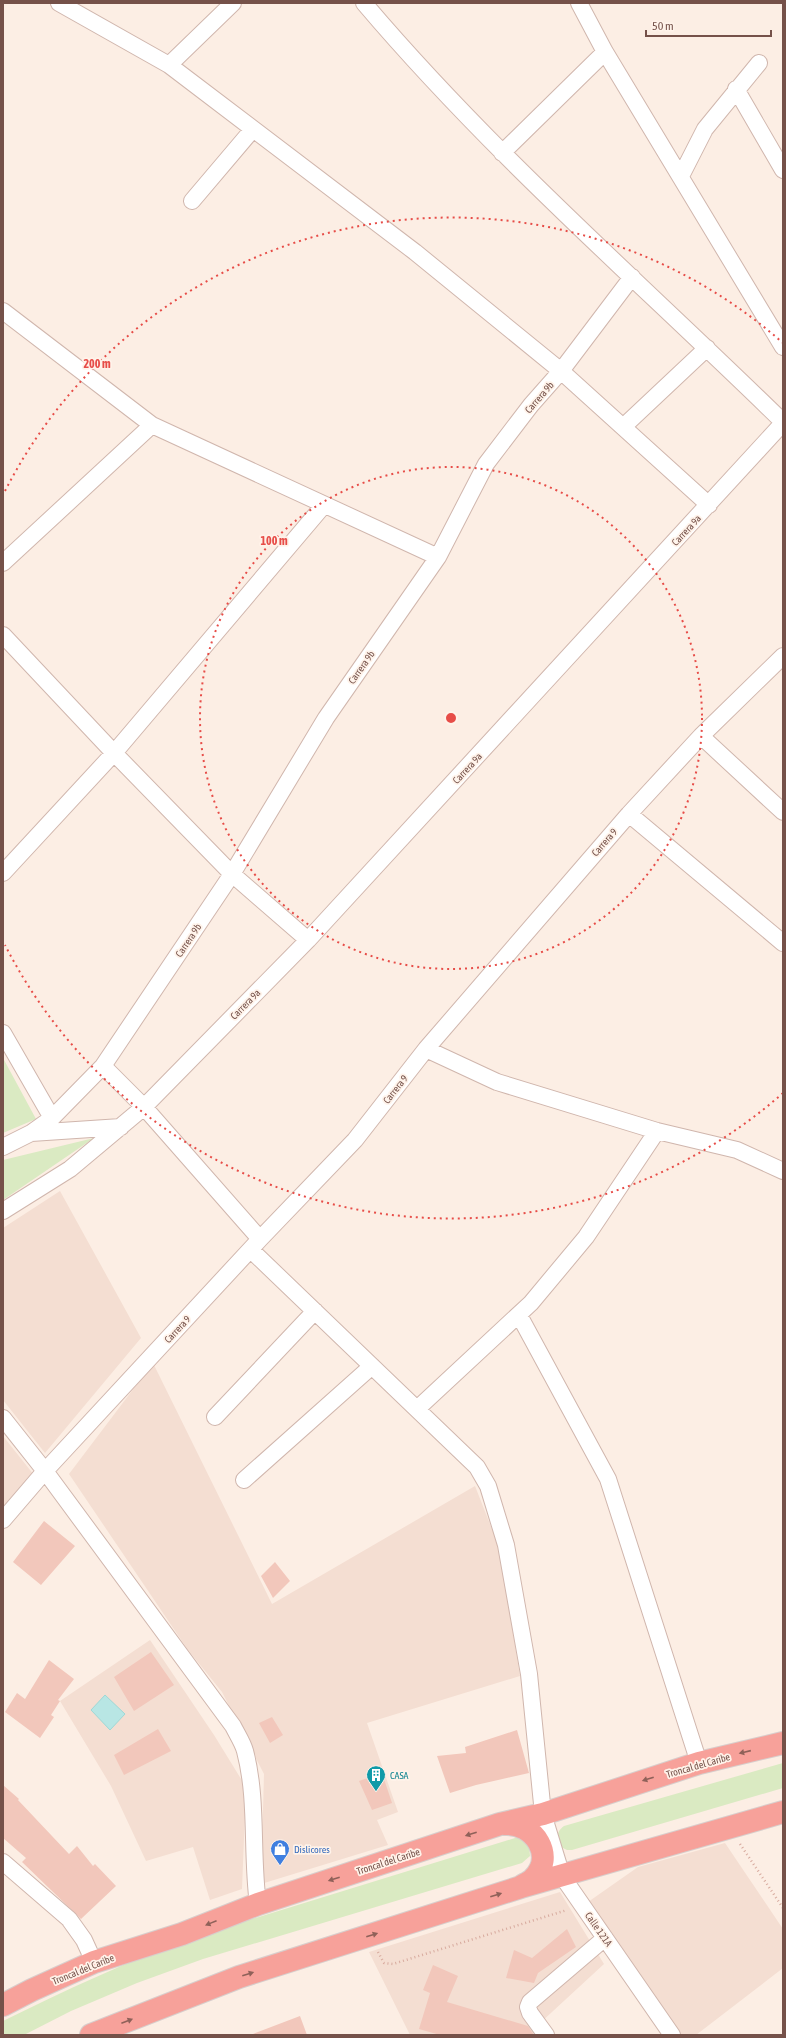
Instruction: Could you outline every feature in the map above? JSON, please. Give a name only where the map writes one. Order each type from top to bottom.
[{"type":"highway","name":"Troncal del Caribe","points":[[3,2005],[94,1962],[182,1934],[258,1904],[500,1824],[543,1814],[698,1763],[783,1743]]},
{"type":"highway","points":[[91,2035],[239,1977],[521,1887],[729,1826],[783,1812]]},
{"type":"highway","points":[[500,1824],[514,1823],[528,1829],[538,1839],[542,1853],[541,1867],[533,1879],[521,1887]]},
{"type":"street","points":[[59,3],[169,65],[415,252],[561,371],[709,505]]},
{"type":"street","points":[[169,65],[233,3]]},
{"type":"street","points":[[364,3],[502,153],[708,348],[783,422]]},
{"type":"street","points":[[580,3],[605,52],[783,347]]},
{"type":"street","points":[[502,153],[605,52]]},
{"type":"street","points":[[681,176],[705,129],[736,89],[759,63]]},
{"type":"street","points":[[736,89],[783,170]]},
{"type":"street","points":[[192,201],[253,129]]},
{"type":"street","name":"Carrera 9b","points":[[31,1133],[52,1118],[103,1066],[232,874],[326,718],[438,557],[486,464],[531,405],[561,371],[632,277]]},
{"type":"street","points":[[3,311],[152,425],[438,557]]},
{"type":"street","points":[[623,427],[708,348]]},
{"type":"street","name":"Carrera 9a","points":[[3,1211],[70,1169],[144,1107],[308,940],[709,505],[783,422]]},
{"type":"street","points":[[3,563],[152,425]]},
{"type":"street","points":[[3,874],[114,753],[324,505]]},
{"type":"street","points":[[3,635],[114,753],[232,874],[308,940]]},
{"type":"street","name":"Carrera 9","points":[[3,1520],[45,1471],[355,1140],[426,1049],[629,814],[701,736],[782,657]]},
{"type":"street","points":[[701,736],[783,812]]},
{"type":"street","points":[[629,814],[783,943]]},
{"type":"street","points":[[3,1033],[52,1118]]},
{"type":"street","points":[[426,1049],[498,1082],[657,1131],[737,1150],[783,1171]]},
{"type":"street","name":"Calle 121A","points":[[103,1066],[144,1107],[256,1244],[314,1311],[477,1467],[488,1486],[506,1545],[528,1674],[543,1814],[562,1876],[672,2035]]},
{"type":"street","points":[[3,1147],[31,1133],[121,1126]]},
{"type":"street","points":[[417,1409],[519,1315],[531,1302],[586,1237],[657,1131]]},
{"type":"street","points":[[214,1417],[314,1311]]},
{"type":"street","points":[[519,1315],[608,1479],[698,1763]]},
{"type":"street","points":[[244,1480],[372,1366]]},
{"type":"street","points":[[3,1418],[45,1471],[233,1726],[245,1750],[251,1781],[255,1880],[258,1904]]},
{"type":"street","points":[[3,1862],[69,1919],[84,1940],[94,1962]]},
{"type":"street","points":[[546,2035],[530,2013],[528,2007],[530,2002],[605,1938]]},
{"type":"path","points":[[729,1826],[783,1908]]},
{"type":"path","points":[[372,1935],[381,1959],[384,1962],[393,1964],[582,1905]]},
{"type":"shaded area","points":[[60,1191],[141,1338],[45,1453],[3,1400],[3,1228]]},
{"type":"shaded area","points":[[153,1363],[272,1604],[475,1486],[499,1547],[520,1676],[367,1723],[398,1812],[377,1820],[388,1845],[261,1884],[264,1774],[222,1692],[188,1650],[69,1474]]},
{"type":"shaded area","points":[[3,1436],[34,1475],[3,1511]]},
{"type":"shaded area","points":[[150,1640],[214,1735],[246,1787],[242,1889],[210,1900],[193,1847],[146,1861],[111,1786],[60,1701]]},
{"type":"shaded area","points":[[725,1843],[783,1929],[783,1968],[696,2035],[681,2035],[588,1902],[638,1867]]},
{"type":"shaded area","points":[[560,1892],[604,1964],[539,2024],[546,2035],[410,2035],[369,1952]]},
{"type":"green space","points":[[3,1058],[36,1119],[3,1133]]},
{"type":"green space","points":[[94,1138],[3,1200],[3,1160]]},
{"type":"green space","points":[[783,1763],[783,1788],[572,1850],[567,1850],[559,1846],[558,1835],[564,1826]]},
{"type":"green space","points":[[515,1838],[520,1838],[529,1845],[530,1856],[522,1863],[203,1959],[137,1983],[71,2011],[24,2035],[3,2035],[3,2021],[98,1976],[172,1945]]},
{"type":"water","points":[[105,1695],[125,1714],[110,1730],[91,1710]]},
{"type":"building","points":[[44,1521],[75,1546],[41,1585],[13,1562]]},
{"type":"building","points":[[275,1562],[290,1581],[273,1598],[261,1576]]},
{"type":"building","points":[[151,1652],[174,1685],[134,1711],[114,1677]]},
{"type":"building","points":[[49,1660],[74,1679],[58,1700],[60,1701],[51,1715],[54,1717],[40,1738],[5,1712],[17,1693],[25,1699]]},
{"type":"building","points":[[272,1717],[283,1735],[270,1743],[259,1723]]},
{"type":"building","points":[[158,1729],[171,1751],[124,1775],[114,1755]]},
{"type":"building","points":[[517,1730],[529,1773],[476,1785],[450,1793],[437,1756],[466,1753],[465,1747]]},
{"type":"building","name":"CASA","points":[[382,1773],[392,1803],[372,1810],[359,1781]]},
{"type":"building","points":[[3,1785],[19,1799],[18,1800],[69,1854],[77,1846],[93,1866],[95,1864],[116,1886],[81,1919],[22,1862],[26,1858],[3,1838]]},
{"type":"building","points":[[567,1929],[576,1947],[538,1973],[534,1983],[506,1978],[514,1950],[532,1958]]},
{"type":"building","points":[[433,1965],[458,1976],[447,2002],[528,2026],[534,2035],[440,2035],[419,2029],[430,1993],[423,1990]]},
{"type":"building","points":[[300,2016],[307,2035],[253,2035],[253,2034]]},
{"type":"place","name":"CASA","points":[[376,1792]]},
{"type":"place","name":"Dislicores","points":[[280,1866]]}]
